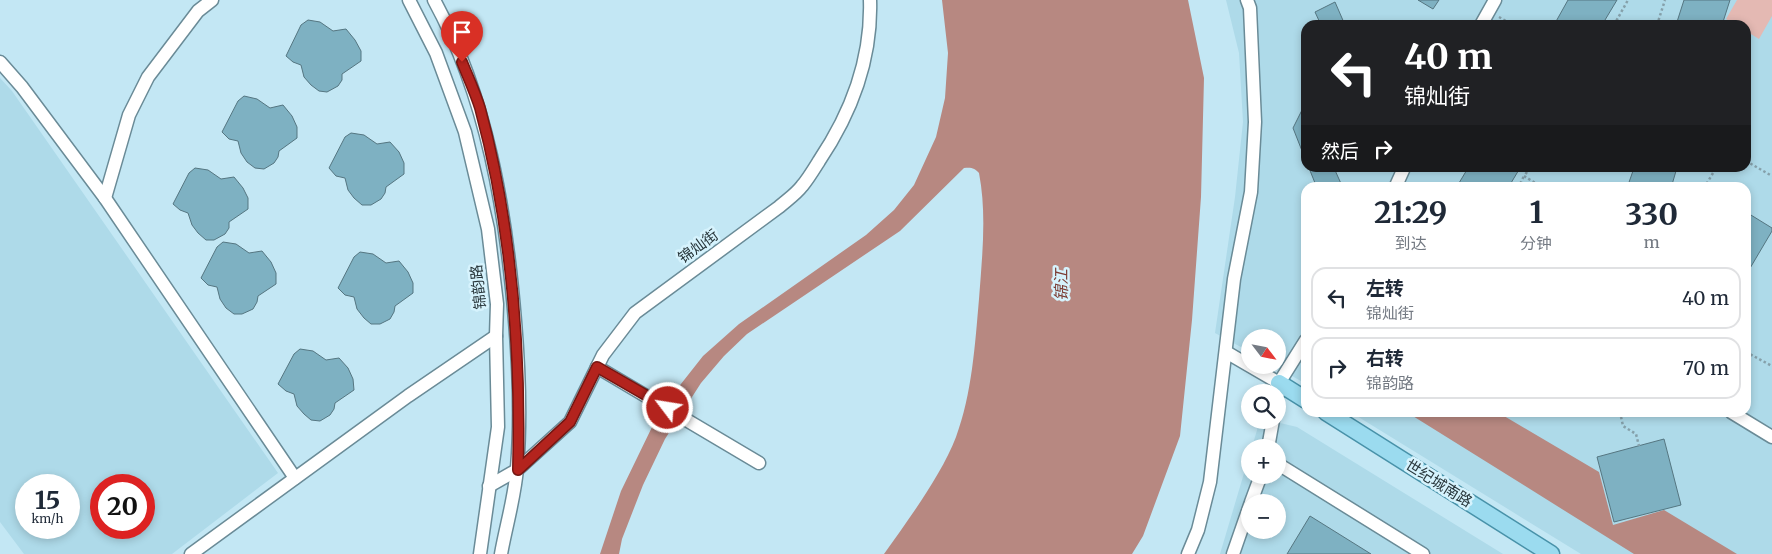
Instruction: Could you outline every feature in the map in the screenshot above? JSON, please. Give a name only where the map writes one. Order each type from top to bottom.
[{"type":"main road","points":[[1286,392],[1301,398]]},
{"type":"main road","name":"世纪城南路","points":[[1334,417],[1551,554]]},
{"type":"street","points":[[105,198],[130,115],[148,77],[198,11],[212,0]]},
{"type":"street","name":"锦韵路","points":[[409,0],[436,53],[465,132],[488,229],[497,304],[498,427],[480,554]]},
{"type":"street","points":[[434,0],[451,32],[480,107],[501,205],[511,271],[518,362],[518,470],[501,554]]},
{"type":"street","name":"锦灿街","points":[[489,486],[518,470],[570,422],[603,355],[635,313],[779,207],[801,188],[831,143],[851,106],[862,72],[871,21],[870,0]]},
{"type":"street","points":[[1188,554],[1198,530],[1210,482],[1234,279],[1252,183],[1255,113],[1250,8],[1247,0]]},
{"type":"street","points":[[1483,20],[1495,0]]},
{"type":"street","points":[[0,62],[22,87],[105,198],[295,478]]},
{"type":"street","points":[[191,554],[408,396],[496,336]]},
{"type":"street","points":[[1281,384],[1301,349]]},
{"type":"street","points":[[1226,352],[1271,384]]},
{"type":"street","points":[[597,367],[759,463]]},
{"type":"street","points":[[1738,417],[1772,437]]},
{"type":"street","points":[[1286,469],[1423,554]]},
{"type":"street","points":[[1233,554],[1241,530]]},
{"type":"path","points":[[1617,20],[1628,0]]},
{"type":"path","points":[[1659,20],[1666,0]]},
{"type":"path","points":[[1751,164],[1772,176]]},
{"type":"path","points":[[1521,182],[1527,172]]},
{"type":"path","points":[[1524,176],[1534,182]]},
{"type":"path","points":[[1751,355],[1772,366]]},
{"type":"path","points":[[1621,417],[1623,426],[1636,434],[1639,446]]},
{"type":"shaded area","points":[[1226,0],[1772,0],[1772,554],[1581,554],[1358,417],[1751,417],[1751,182],[1301,182],[1301,381],[1286,372],[1286,329],[1241,329],[1241,347],[1215,333],[1235,197],[1243,122],[1239,53]]},
{"type":"shaded area","points":[[1737,0],[1772,0],[1772,16],[1759,39],[1751,34],[1751,20],[1726,19]]},
{"type":"shaded area","points":[[0,78],[12,91],[278,473],[172,554],[24,554],[0,522]]},
{"type":"shaded area","points":[[1286,424],[1297,427],[1503,554],[1220,554],[1241,483],[1286,484],[1286,439],[1254,439],[1257,429],[1286,429]]},
{"type":"water","name":"锦江","points":[[942,0],[1188,0],[1204,78],[1201,197],[1192,320],[1180,436],[1143,536],[1132,554],[884,554],[942,467],[956,437],[966,404],[974,352],[979,299],[983,204],[979,173],[974,169],[964,168],[900,231],[747,334],[724,356],[701,383],[665,439],[643,485],[622,539],[619,554],[600,554],[621,491],[653,425],[677,389],[703,356],[739,324],[866,235],[894,210],[914,185],[936,137],[945,98],[948,53]]},
{"type":"water","points":[[1414,417],[1506,417],[1599,472],[1613,525],[1664,510],[1737,554],[1634,554]]},
{"type":"building","points":[[1418,0],[1439,0],[1433,9]]},
{"type":"building","points":[[1568,0],[1617,0],[1605,20],[1557,20]]},
{"type":"building","points":[[1684,0],[1730,0],[1724,20],[1678,20]]},
{"type":"building","points":[[1335,2],[1343,20],[1319,20],[1315,12]]},
{"type":"building","points":[[308,20],[320,22],[333,31],[346,29],[361,51],[361,61],[342,74],[342,80],[338,86],[327,92],[319,91],[311,85],[304,77],[301,65],[293,62],[286,56],[301,25]]},
{"type":"building","points":[[244,96],[257,99],[270,108],[283,105],[292,116],[297,127],[297,138],[279,151],[274,163],[264,169],[255,168],[247,162],[241,153],[238,141],[229,139],[222,132],[238,101]]},
{"type":"building","points":[[1301,112],[1301,148],[1293,128]]},
{"type":"building","points":[[351,133],[364,135],[377,144],[390,142],[399,152],[404,163],[404,174],[386,187],[381,199],[371,205],[362,205],[354,198],[348,190],[345,178],[336,176],[329,168],[345,137]]},
{"type":"building","points":[[195,168],[208,170],[221,179],[234,177],[248,198],[248,209],[229,222],[229,228],[225,234],[214,240],[206,240],[198,233],[192,225],[188,213],[180,210],[173,204],[189,173]]},
{"type":"building","points":[[1311,172],[1336,172],[1340,182],[1315,182]]},
{"type":"building","points":[[1466,172],[1518,172],[1512,182],[1460,182]]},
{"type":"building","points":[[1633,172],[1676,172],[1673,182],[1629,182]]},
{"type":"building","points":[[1751,215],[1772,228],[1751,267]]},
{"type":"building","points":[[223,242],[236,244],[249,253],[262,251],[271,262],[276,273],[276,284],[258,296],[253,309],[242,314],[234,314],[226,308],[220,299],[217,287],[208,285],[201,278],[217,247]]},
{"type":"building","points":[[360,252],[373,254],[386,263],[399,261],[408,272],[413,283],[413,293],[395,306],[390,319],[380,324],[371,324],[364,318],[357,309],[354,297],[345,295],[338,288],[354,257]]},
{"type":"building","points":[[300,349],[313,351],[326,360],[339,358],[348,368],[353,379],[354,390],[335,403],[330,415],[320,421],[311,420],[304,414],[297,406],[294,394],[286,391],[278,384],[294,354]]},
{"type":"building","points":[[1664,439],[1681,505],[1614,522],[1597,457]]},
{"type":"building","points":[[1310,516],[1371,554],[1287,554]]},
{"type":"route","points":[[462,62],[480,107],[501,205],[511,271],[518,362],[518,470],[570,422],[597,367],[668,408]]}]
